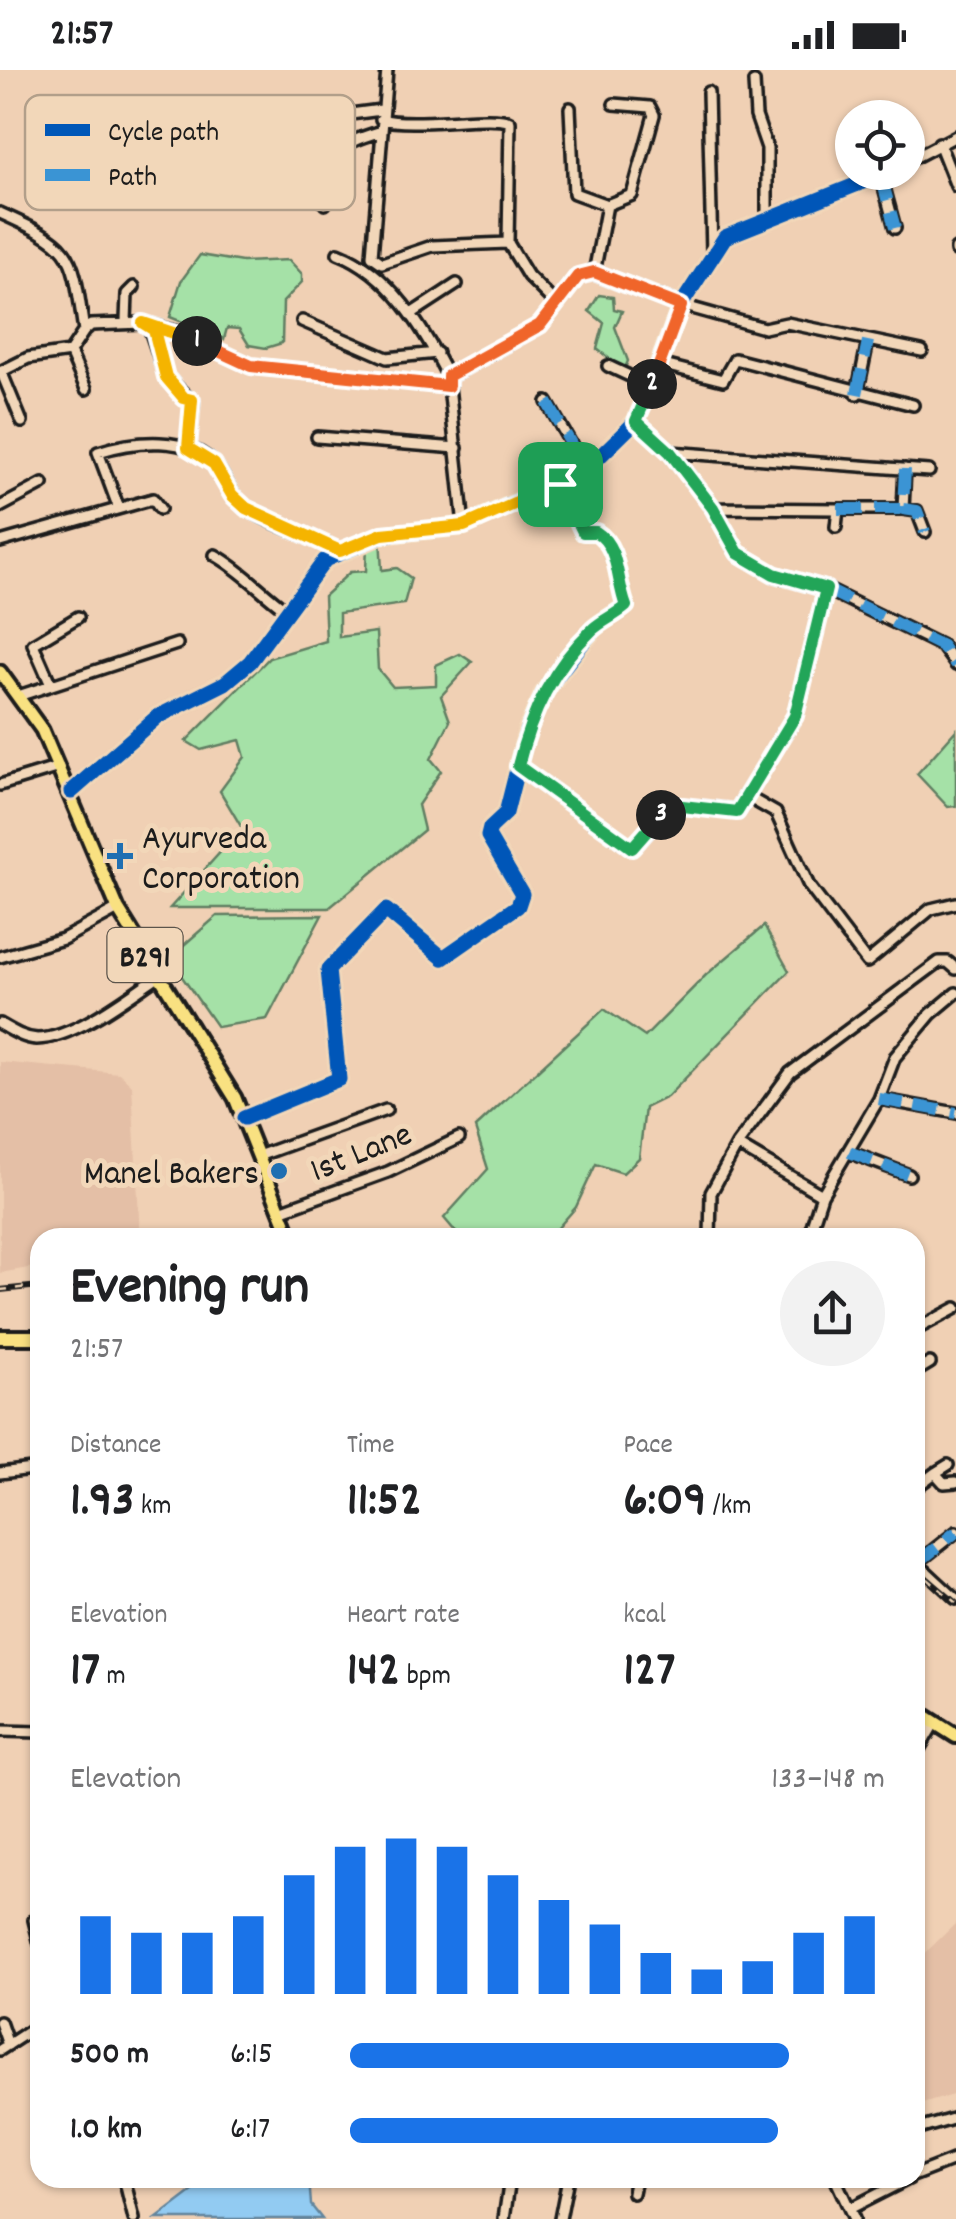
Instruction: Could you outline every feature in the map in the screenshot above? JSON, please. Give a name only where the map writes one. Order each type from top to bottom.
[{"type":"highway","points":[[0,1337],[30,1337]]},
{"type":"highway","points":[[925,1716],[956,1736]]},
{"type":"main road","name":"B291","points":[[0,672],[42,730],[118,909],[158,976],[190,1018],[244,1118],[287,1228]]},
{"type":"street","points":[[386,70],[372,256],[382,263],[432,246],[508,243]]},
{"type":"street","points":[[754,82],[756,116],[767,148],[767,217]]},
{"type":"street","points":[[708,92],[712,252]]},
{"type":"street","points":[[570,108],[574,193],[607,205],[632,195],[654,115],[650,107],[614,104]]},
{"type":"street","points":[[355,118],[434,125],[497,118],[510,122],[508,243],[528,276],[555,303]]},
{"type":"street","points":[[355,136],[381,120]]},
{"type":"street","points":[[925,151],[956,136]]},
{"type":"street","points":[[939,143],[956,186]]},
{"type":"street","points":[[71,792],[157,717],[238,672],[316,567],[340,551],[382,534],[464,526],[586,470],[636,421],[681,306],[725,237],[840,190]]},
{"type":"street","points":[[887,190],[895,228]]},
{"type":"street","points":[[594,272],[607,205]]},
{"type":"street","points":[[0,213],[49,234],[67,250],[84,330]]},
{"type":"street","points":[[338,253],[370,272],[411,314],[436,354],[448,381],[464,526]]},
{"type":"street","points":[[22,422],[0,372],[28,358],[70,352],[84,330],[92,325],[143,323],[179,332],[251,366],[448,381],[540,325],[578,276],[594,272],[681,306],[764,328],[787,323],[922,352]]},
{"type":"street","points":[[411,314],[457,284]]},
{"type":"street","points":[[126,322],[127,294],[134,287]]},
{"type":"street","points":[[302,321],[388,358],[436,354]]},
{"type":"street","points":[[143,323],[154,330],[166,377],[184,398],[192,400],[188,448]]},
{"type":"street","points":[[857,394],[868,341]]},
{"type":"street","points":[[70,352],[86,389]]},
{"type":"street","points":[[660,364],[724,380],[735,360],[913,406]]},
{"type":"street","points":[[608,366],[651,386]]},
{"type":"street","points":[[547,402],[586,470]]},
{"type":"street","points":[[636,421],[670,452],[713,508],[738,553],[774,574],[826,589],[942,646],[956,665]]},
{"type":"street","points":[[318,437],[457,448]]},
{"type":"street","points":[[118,506],[98,452],[138,442],[188,448],[214,464],[232,495],[246,508],[340,551]]},
{"type":"street","points":[[670,452],[929,471]]},
{"type":"street","points":[[904,509],[905,469]]},
{"type":"street","points":[[0,507],[43,484]]},
{"type":"street","points":[[244,1118],[339,1080],[328,970],[386,910],[442,958],[518,906],[522,894],[488,836],[490,828],[506,814],[527,730],[549,685],[596,626],[626,606],[616,581],[612,548],[596,532],[583,532],[560,484]]},
{"type":"street","points":[[0,542],[118,506],[153,499],[160,509]]},
{"type":"street","points":[[713,508],[904,509],[917,511],[925,532]]},
{"type":"street","points":[[836,527],[838,509]]},
{"type":"street","points":[[215,555],[243,570],[258,589],[286,610]]},
{"type":"street","points":[[518,766],[632,848],[673,805],[737,812],[795,716],[826,589]]},
{"type":"street","points":[[50,685],[33,644],[78,618]]},
{"type":"street","points":[[18,696],[177,644]]},
{"type":"street","points":[[0,785],[60,767]]},
{"type":"street","points":[[748,796],[776,813],[809,886],[867,962],[930,910],[956,903]]},
{"type":"street","points":[[0,958],[63,939],[118,909]]},
{"type":"street","points":[[710,1228],[711,1192],[736,1145],[790,1073],[939,962],[948,962],[956,969]]},
{"type":"street","points":[[0,1024],[22,1036],[55,1035],[128,998],[158,976]]},
{"type":"street","points":[[811,1228],[822,1195],[879,1098],[902,1047],[956,993]]},
{"type":"street","points":[[879,1098],[956,1113]]},
{"type":"street","points":[[258,1156],[386,1110]]},
{"type":"street","name":"1st Lane","points":[[280,1211],[388,1172],[460,1138]]},
{"type":"street","points":[[736,1145],[822,1195]]},
{"type":"street","points":[[849,1152],[909,1176]]},
{"type":"street","points":[[925,1325],[956,1308]]},
{"type":"street","points":[[925,1365],[930,1362]]},
{"type":"street","points":[[925,1481],[948,1465]]},
{"type":"street","points":[[0,1473],[30,1469]]},
{"type":"street","points":[[935,1474],[944,1484],[956,1482]]},
{"type":"street","points":[[925,1555],[956,1532]]},
{"type":"street","points":[[925,1570],[956,1598]]},
{"type":"street","points":[[925,1739],[935,1722]]},
{"type":"street","points":[[0,1731],[30,1732]]},
{"type":"street","points":[[0,2022],[4,2047],[30,2030]]},
{"type":"street","points":[[925,2127],[956,2118]]},
{"type":"street","points":[[925,2172],[956,2160]]},
{"type":"street","points":[[126,2188],[134,2219]]},
{"type":"street","points":[[504,2219],[509,2188]]},
{"type":"street","points":[[560,2219],[566,2188]]},
{"type":"street","points":[[632,2194],[634,2188]]},
{"type":"street","points":[[840,2188],[854,2219]]},
{"type":"street","points":[[851,2208],[890,2188]]},
{"type":"shaded area","points":[[0,1062],[119,1073],[132,1085],[140,1228],[30,1228],[30,1268],[0,1273]]},
{"type":"shaded area","points":[[956,1923],[956,2094],[925,2103],[925,1953]]},
{"type":"green space","points":[[200,255],[242,262],[289,260],[302,274],[302,282],[283,302],[282,343],[266,348],[249,345],[239,329],[227,328],[224,339],[170,317],[181,281]]},
{"type":"green space","points":[[599,295],[613,297],[614,309],[622,311],[615,327],[628,361],[624,370],[597,349],[604,323],[589,311]]},
{"type":"green space","points":[[380,537],[382,570],[397,568],[411,578],[404,604],[339,613],[339,637],[376,632],[378,669],[393,687],[436,685],[436,665],[460,654],[472,662],[441,696],[450,721],[431,759],[441,771],[418,805],[424,830],[329,908],[170,908],[242,828],[220,791],[245,757],[240,740],[201,750],[186,741],[269,658],[326,641],[324,596],[350,572],[366,571],[367,543]]},
{"type":"green space","points":[[956,730],[956,806],[948,807],[917,774]]},
{"type":"green space","points":[[322,915],[267,1019],[217,1027],[169,958],[217,916]]},
{"type":"green space","points":[[764,926],[789,971],[667,1097],[645,1108],[639,1158],[623,1173],[596,1164],[576,1207],[558,1228],[452,1228],[444,1218],[488,1169],[475,1128],[604,1009],[645,1037],[706,975]]},
{"type":"water","points":[[197,2188],[310,2188],[311,2205],[322,2219],[156,2219]]},
{"type":"railway","points":[[0,1290],[30,1287]]},
{"type":"railway","points":[[925,1577],[956,1603]]},
{"type":"marked path","points":[[885,190],[895,228]]},
{"type":"marked path","points":[[857,394],[868,341]]},
{"type":"marked path","points":[[547,402],[586,470]]},
{"type":"marked path","points":[[905,469],[903,509],[917,511],[925,532]]},
{"type":"marked path","points":[[838,509],[903,509]]},
{"type":"marked path","points":[[826,589],[942,646],[956,665]]},
{"type":"marked path","points":[[879,1099],[956,1113]]},
{"type":"marked path","points":[[849,1152],[909,1175]]},
{"type":"marked path","points":[[925,1557],[956,1532]]},
{"type":"cycle path","points":[[71,792],[157,717],[225,683],[250,662],[325,560],[382,535],[464,526],[586,470],[636,421],[681,305],[725,237],[843,190]]},
{"type":"cycle path","points":[[244,1118],[339,1079],[328,970],[386,910],[443,958],[518,906],[522,894],[488,836],[490,828],[506,813],[527,730],[543,694],[596,626],[626,606],[609,546],[596,532],[583,532],[560,484]]},
{"type":"place","name":"Ayurveda Corporation","points":[[120,856]]},
{"type":"place","name":"Manel Bakers","points":[[279,1171]]},
{"type":"route","points":[[594,272],[681,306],[636,421],[670,452],[713,508],[738,553],[774,574],[826,589],[795,716],[737,812],[673,805],[632,848],[603,831],[518,766],[527,730],[543,694],[568,656],[596,626],[626,606],[616,581],[615,559],[608,539],[596,532],[583,532],[569,510],[560,484],[464,526],[382,534],[340,551],[246,508],[232,495],[214,464],[188,448],[194,422],[192,400],[184,398],[166,377],[157,355],[154,330],[143,323],[179,332],[251,366],[448,386],[448,376],[540,325],[578,276],[594,272]]}]
